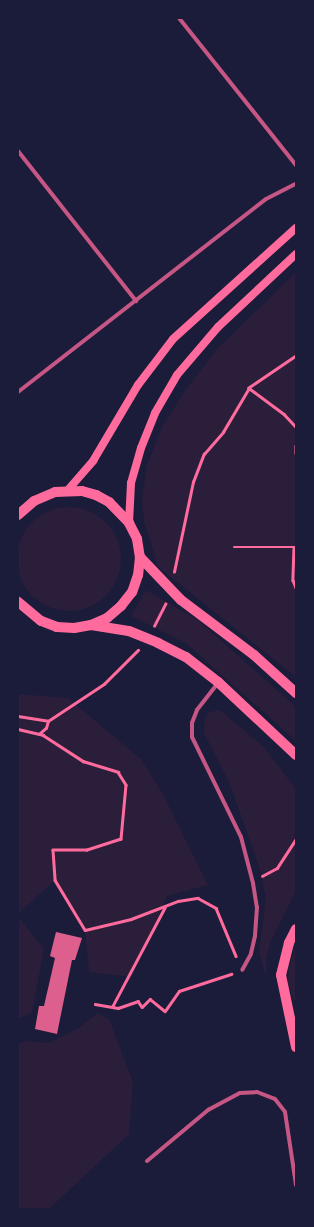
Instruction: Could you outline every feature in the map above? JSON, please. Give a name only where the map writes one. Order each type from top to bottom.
[{"type":"main road","points":[[67,491],[93,461],[138,385],[173,339],[296,228]]},
{"type":"main road","points":[[129,523],[131,483],[140,448],[155,413],[177,375],[218,326],[296,254]]},
{"type":"main road","points":[[18,515],[44,496],[67,491],[82,491],[102,499],[120,512],[129,523],[137,539],[140,557],[138,575],[132,592],[121,606],[107,618],[91,625],[74,628],[57,627],[42,621],[18,602]]},
{"type":"main road","points":[[140,557],[181,600],[254,655],[296,693]]},
{"type":"main road","points":[[91,625],[129,631],[186,657],[218,682],[296,755]]},
{"type":"main road","points":[[296,929],[289,943],[281,976],[296,1047]]},
{"type":"street","points":[[179,18],[296,165]]},
{"type":"street","points":[[18,151],[136,301]]},
{"type":"street","points":[[18,392],[266,199],[296,184]]},
{"type":"street","points":[[218,682],[197,710],[192,723],[192,737],[241,837],[252,879],[257,907],[255,936],[251,954],[242,970]]},
{"type":"street","points":[[147,1161],[208,1110],[240,1093],[257,1092],[275,1099],[285,1112],[296,1185]]},
{"type":"path","points":[[172,578],[193,482],[204,454],[223,432],[249,388],[296,356]]},
{"type":"path","points":[[249,388],[284,414],[296,427]]},
{"type":"path","points":[[296,446],[296,453]]},
{"type":"path","points":[[234,547],[295,547],[293,580],[296,588]]},
{"type":"path","points":[[153,627],[166,600]]},
{"type":"path","points":[[39,734],[46,728],[48,721],[104,684],[131,658],[140,646]]},
{"type":"path","points":[[18,716],[48,721]]},
{"type":"path","points":[[18,729],[39,734],[83,761],[118,772],[126,785],[121,839],[87,850],[53,850],[56,880],[85,930],[131,919],[165,906],[198,898],[216,908],[242,970],[179,991],[165,1011],[150,999],[142,1006],[138,1001],[118,1008],[95,1004]]},
{"type":"path","points":[[252,879],[277,868],[296,839]]},
{"type":"path","points":[[112,1007],[165,906]]},
{"type":"shaded area","points":[[296,272],[296,677],[158,567],[144,521],[142,499],[147,465],[162,427],[186,389],[217,349]]},
{"type":"shaded area","points":[[69,507],[89,511],[98,516],[112,530],[117,539],[121,559],[117,579],[112,588],[98,602],[89,607],[69,611],[49,607],[40,602],[26,588],[21,579],[17,559],[21,539],[26,530],[40,516],[49,511]]},
{"type":"shaded area","points":[[146,590],[199,621],[296,707],[296,741],[187,644],[131,616]]},
{"type":"shaded area","points":[[18,694],[68,698],[141,759],[163,794],[208,885],[167,896],[132,977],[89,972],[85,930],[55,880],[18,914]]},
{"type":"shaded area","points":[[220,710],[264,747],[296,789],[296,891],[270,943],[266,960],[267,979],[259,952],[266,899],[259,866],[229,782],[204,733],[205,717],[209,712]]},
{"type":"shaded area","points":[[18,916],[44,949],[32,1013],[18,1019]]},
{"type":"shaded area","points":[[296,946],[296,1006],[288,983],[289,967]]},
{"type":"shaded area","points":[[98,1013],[109,1019],[133,1082],[129,1134],[49,1209],[18,1209],[18,1044],[27,1041],[48,1043],[77,1029]]},
{"type":"building","points":[[56,932],[82,938],[75,960],[72,960],[57,1034],[35,1029],[39,1006],[44,1006],[55,958],[50,956]]}]
